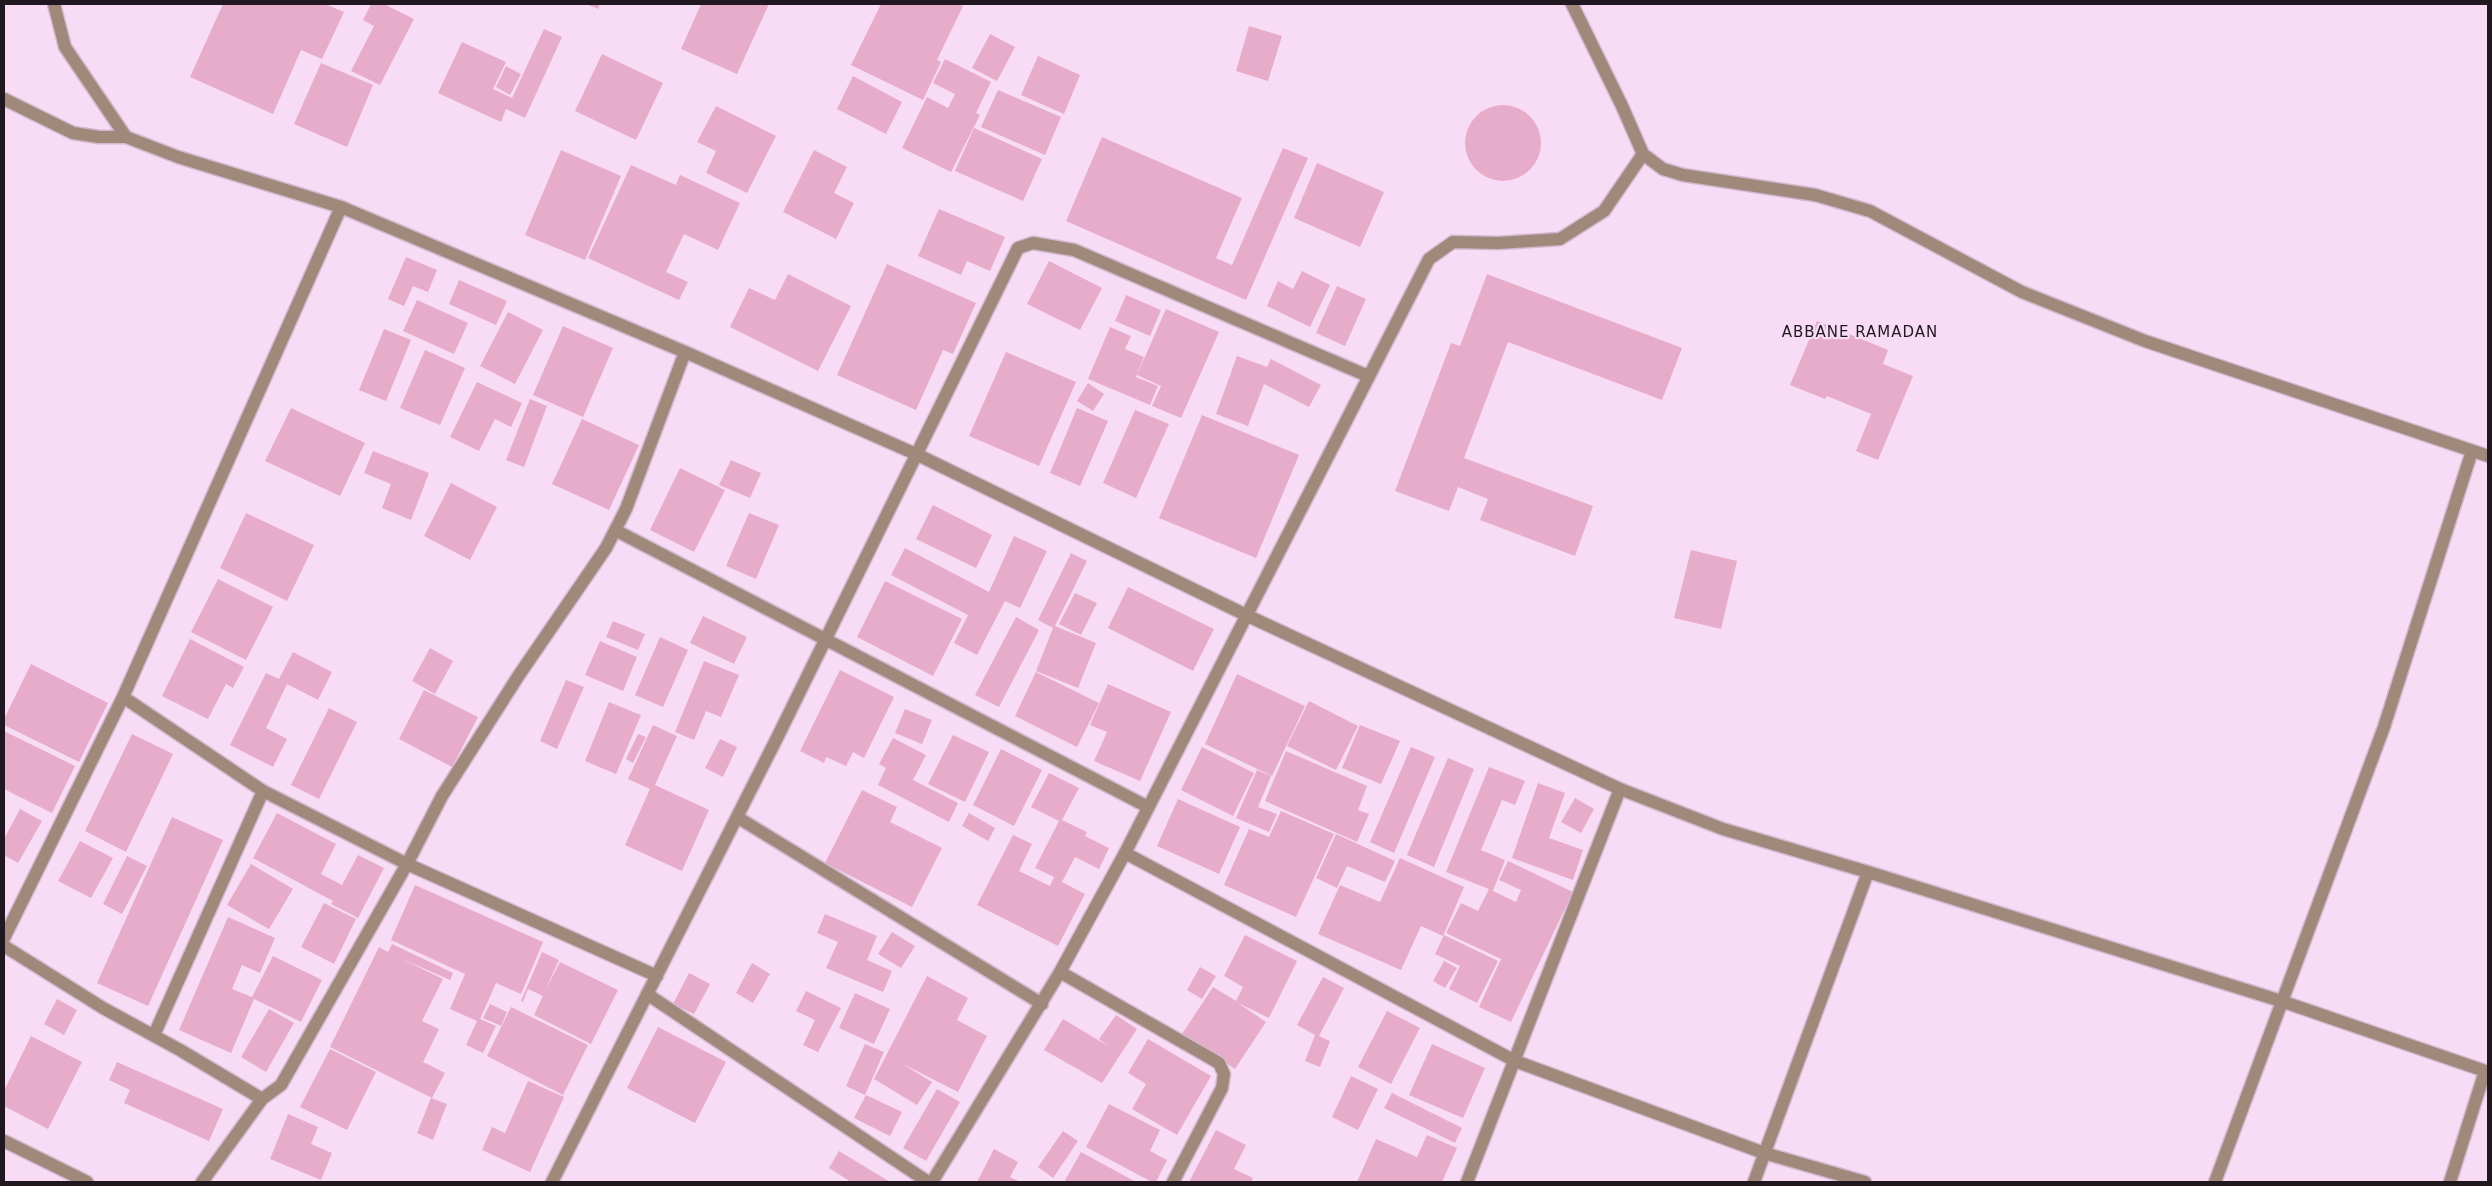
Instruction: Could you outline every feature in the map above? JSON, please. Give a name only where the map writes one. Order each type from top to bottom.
[{"type":"street","points":[[54,4],[65,47],[126,136]]},
{"type":"street","points":[[1572,4],[1622,106],[1643,154],[1663,169],[1682,175],[1815,195],[1870,211],[2022,292],[2145,341],[2488,456]]},
{"type":"street","points":[[4,99],[73,133],[99,137],[126,136],[178,158],[342,207],[685,352],[918,455],[1248,616],[1620,789],[1723,829],[1868,872],[2281,1001],[2487,1072],[2450,1182]]},
{"type":"street","points":[[932,1182],[1042,1004],[1125,852],[1248,616],[1282,542],[1322,471],[1368,376],[1429,259],[1453,242],[1498,243],[1560,239],[1604,211],[1643,154]]},
{"type":"street","points":[[4,938],[123,697],[342,207]]},
{"type":"street","points":[[552,1182],[826,641],[1018,248],[1033,243],[1074,250],[1368,376]]},
{"type":"street","points":[[202,1182],[262,1099],[281,1085],[407,864],[442,796],[519,675],[606,548],[626,509],[685,352]]},
{"type":"street","points":[[2215,1182],[2384,727],[2472,451]]},
{"type":"street","points":[[615,530],[1148,808]]},
{"type":"street","points":[[123,697],[263,790],[407,864],[657,976]]},
{"type":"street","points":[[1467,1182],[1620,789]]},
{"type":"street","points":[[154,1035],[263,790]]},
{"type":"street","points":[[737,817],[1042,1004]]},
{"type":"street","points":[[1125,852],[1515,1061],[1764,1152],[1865,1182]]},
{"type":"street","points":[[1754,1182],[1868,872]]},
{"type":"street","points":[[4,946],[103,1008],[154,1035],[262,1099]]},
{"type":"street","points":[[1060,972],[1219,1063],[1224,1074],[1222,1088],[1174,1182]]},
{"type":"street","points":[[647,994],[928,1182]]},
{"type":"street","points":[[4,1141],[87,1182]]},
{"type":"building","points":[[223,4],[325,4],[344,12],[322,59],[301,50],[273,114],[190,77]]},
{"type":"building","points":[[371,4],[384,4],[414,19],[380,85],[351,71],[374,26],[363,20]]},
{"type":"building","points":[[586,4],[600,4],[598,9]]},
{"type":"building","points":[[701,4],[769,4],[737,74],[681,49]]},
{"type":"building","points":[[881,4],[959,4],[963,6],[937,60],[941,62],[923,100],[851,65]]},
{"type":"building","points":[[1249,26],[1282,36],[1268,81],[1236,71]]},
{"type":"building","points":[[544,29],[562,37],[525,118],[506,109],[501,122],[438,93],[462,42],[506,62],[493,89],[512,98]]},
{"type":"building","points":[[990,34],[1015,47],[997,81],[972,68]]},
{"type":"building","points":[[602,54],[663,83],[636,140],[575,111]]},
{"type":"building","points":[[1038,56],[1080,75],[1064,114],[1021,95]]},
{"type":"building","points":[[945,59],[991,82],[976,113],[980,115],[951,172],[902,148],[927,97],[948,108],[955,94],[933,83]]},
{"type":"building","points":[[321,63],[373,85],[347,147],[294,124]]},
{"type":"building","points":[[506,66],[521,74],[510,95],[496,87]]},
{"type":"building","points":[[853,76],[902,102],[886,134],[837,109]]},
{"type":"building","points":[[998,90],[1061,117],[1045,155],[981,127]]},
{"type":"building","points":[[1503,105],[1517,108],[1530,116],[1538,129],[1541,143],[1538,157],[1530,170],[1517,178],[1503,181],[1489,178],[1476,170],[1468,157],[1465,143],[1468,129],[1476,116],[1489,108]]},
{"type":"building","points":[[716,106],[776,136],[747,193],[706,173],[716,151],[697,142]]},
{"type":"building","points":[[974,128],[1042,159],[1023,201],[955,171]]},
{"type":"building","points":[[1102,137],[1242,198],[1216,258],[1232,265],[1283,148],[1308,158],[1246,300],[1066,221]]},
{"type":"building","points":[[561,150],[621,176],[585,260],[525,235]]},
{"type":"building","points":[[814,150],[847,167],[834,193],[854,203],[836,239],[783,212]]},
{"type":"building","points":[[1317,163],[1384,192],[1360,247],[1294,218]]},
{"type":"building","points":[[631,165],[676,185],[680,175],[740,203],[718,250],[684,234],[666,272],[688,282],[679,300],[588,258]]},
{"type":"building","points":[[939,209],[1005,237],[990,271],[967,261],[961,275],[918,256]]},
{"type":"building","points":[[406,257],[437,270],[428,292],[413,286],[404,306],[388,299]]},
{"type":"building","points":[[1049,261],[1102,288],[1080,330],[1027,304]]},
{"type":"building","points":[[887,264],[976,303],[953,354],[943,350],[916,410],[837,375]]},
{"type":"building","points":[[1302,271],[1330,285],[1310,327],[1267,306],[1278,281],[1293,289]]},
{"type":"building","points":[[788,274],[851,306],[818,371],[730,327],[749,288],[775,300]]},
{"type":"building","points":[[1487,274],[1682,348],[1662,400],[1508,342],[1464,458],[1593,506],[1575,556],[1480,520],[1488,499],[1458,487],[1449,511],[1395,491],[1451,343],[1460,346]]},
{"type":"building","points":[[459,280],[507,301],[496,325],[449,304]]},
{"type":"building","points":[[1337,286],[1366,299],[1345,346],[1316,333]]},
{"type":"building","points":[[1126,295],[1161,310],[1150,336],[1115,321]]},
{"type":"building","points":[[417,300],[468,323],[454,354],[403,331]]},
{"type":"building","points":[[1166,309],[1219,332],[1181,418],[1152,406],[1161,386],[1137,375]]},
{"type":"building","points":[[508,312],[543,330],[515,384],[480,366]]},
{"type":"building","points":[[1817,321],[1888,350],[1883,364],[1913,376],[1878,460],[1856,451],[1871,414],[1827,396],[1825,399],[1790,385]]},
{"type":"building","points":[[563,326],[613,348],[583,417],[533,395]]},
{"type":"building","points":[[1110,327],[1131,336],[1125,349],[1144,357],[1136,377],[1158,386],[1150,405],[1088,379]]},
{"type":"building","points":[[384,329],[411,340],[386,401],[359,390]]},
{"type":"building","points":[[425,350],[465,368],[440,425],[400,408]]},
{"type":"building","points":[[1006,352],[1076,382],[1039,466],[969,436]]},
{"type":"building","points":[[1237,356],[1267,367],[1271,359],[1321,385],[1309,407],[1264,384],[1248,426],[1216,414]]},
{"type":"building","points":[[477,382],[522,403],[511,427],[495,419],[479,451],[450,437]]},
{"type":"building","points":[[1088,383],[1104,394],[1093,411],[1077,401]]},
{"type":"building","points":[[530,399],[547,406],[524,467],[506,460]]},
{"type":"building","points":[[291,408],[365,443],[340,496],[265,461]]},
{"type":"building","points":[[1077,408],[1108,421],[1080,486],[1050,473]]},
{"type":"building","points":[[1135,410],[1169,424],[1136,498],[1103,483]]},
{"type":"building","points":[[1202,415],[1299,455],[1256,558],[1159,518]]},
{"type":"building","points":[[582,419],[639,445],[609,510],[552,484]]},
{"type":"building","points":[[373,451],[429,473],[411,520],[382,508],[391,484],[364,473]]},
{"type":"building","points":[[731,460],[761,473],[750,498],[719,485]]},
{"type":"building","points":[[680,468],[725,490],[694,552],[650,530]]},
{"type":"building","points":[[451,483],[497,507],[470,560],[424,536]]},
{"type":"building","points":[[933,505],[992,535],[976,568],[916,539]]},
{"type":"building","points":[[246,513],[314,545],[287,601],[220,568]]},
{"type":"building","points":[[749,513],[779,525],[756,579],[726,566]]},
{"type":"building","points":[[1014,536],[1047,551],[1020,608],[1005,601],[977,655],[954,643],[968,615],[891,575],[905,548],[989,592]]},
{"type":"building","points":[[1691,550],[1737,561],[1721,629],[1674,618]]},
{"type":"building","points":[[1071,553],[1087,561],[1055,626],[1096,643],[1078,688],[1036,671],[1053,628],[1038,620]]},
{"type":"building","points":[[218,579],[273,607],[246,660],[191,632]]},
{"type":"building","points":[[885,581],[962,619],[933,676],[857,637]]},
{"type":"building","points":[[1128,587],[1214,629],[1193,671],[1108,628]]},
{"type":"building","points":[[1075,593],[1097,603],[1081,635],[1059,624]]},
{"type":"building","points":[[703,616],[747,637],[734,664],[690,643]]},
{"type":"building","points":[[1016,617],[1039,630],[999,707],[975,695]]},
{"type":"building","points":[[613,621],[645,634],[638,650],[606,637]]},
{"type":"building","points":[[660,637],[688,650],[663,707],[635,695]]},
{"type":"building","points":[[190,639],[244,667],[233,688],[226,684],[208,719],[162,696]]},
{"type":"building","points":[[600,641],[637,657],[623,691],[585,675]]},
{"type":"building","points":[[430,648],[453,661],[435,694],[412,681]]},
{"type":"building","points":[[293,652],[332,672],[318,700],[287,684],[266,728],[287,739],[273,767],[230,745],[266,673],[279,679]]},
{"type":"building","points":[[704,661],[739,675],[721,717],[706,711],[694,740],[675,732]]},
{"type":"building","points":[[31,664],[108,703],[79,762],[4,725],[4,719]]},
{"type":"building","points":[[840,670],[894,697],[864,758],[853,752],[846,766],[826,757],[824,763],[800,751]]},
{"type":"building","points":[[1036,672],[1099,703],[1077,747],[1015,716]]},
{"type":"building","points":[[1237,674],[1305,706],[1272,776],[1205,744]]},
{"type":"building","points":[[566,680],[584,687],[557,749],[540,741]]},
{"type":"building","points":[[1108,684],[1171,712],[1140,781],[1094,761],[1107,732],[1090,725]]},
{"type":"building","points":[[424,690],[478,717],[452,767],[399,739]]},
{"type":"building","points":[[1309,701],[1358,726],[1336,770],[1287,746]]},
{"type":"building","points":[[609,702],[641,715],[616,774],[585,761]]},
{"type":"building","points":[[329,708],[357,722],[319,799],[291,785]]},
{"type":"building","points":[[905,709],[932,720],[922,744],[895,733]]},
{"type":"building","points":[[653,725],[677,736],[655,785],[709,810],[682,871],[625,845],[650,789],[628,779]]},
{"type":"building","points":[[1360,725],[1400,741],[1381,784],[1342,768]]},
{"type":"building","points":[[4,731],[75,766],[52,813],[4,789]]},
{"type":"building","points":[[132,734],[173,754],[126,852],[85,831]]},
{"type":"building","points":[[638,734],[646,737],[633,763],[626,759]]},
{"type":"building","points":[[953,735],[989,752],[965,802],[928,784]]},
{"type":"building","points":[[893,738],[926,755],[913,780],[958,803],[949,822],[878,785],[886,768],[879,764]]},
{"type":"building","points":[[720,739],[737,747],[723,777],[705,768]]},
{"type":"building","points":[[1202,747],[1254,773],[1233,816],[1181,790]]},
{"type":"building","points":[[1411,747],[1435,757],[1394,853],[1370,842]]},
{"type":"building","points":[[1001,749],[1042,770],[1014,826],[973,805]]},
{"type":"building","points":[[1286,751],[1367,786],[1358,810],[1369,814],[1357,842],[1265,801]]},
{"type":"building","points":[[1448,758],[1474,769],[1434,867],[1407,855]]},
{"type":"building","points":[[1489,767],[1525,781],[1515,805],[1502,800],[1481,850],[1505,860],[1493,891],[1516,902],[1521,890],[1499,880],[1508,861],[1573,892],[1511,1022],[1479,1007],[1501,959],[1446,933],[1461,903],[1478,911],[1489,889],[1446,872]]},
{"type":"building","points":[[1257,770],[1271,776],[1258,807],[1277,814],[1269,832],[1236,818]]},
{"type":"building","points":[[1049,773],[1079,788],[1062,820],[1087,832],[1085,836],[1109,848],[1099,869],[1075,857],[1062,882],[1085,894],[1058,946],[977,905],[1013,835],[1032,844],[1019,871],[1050,886],[1054,877],[1035,868],[1059,821],[1031,807]]},
{"type":"building","points":[[1538,783],[1565,793],[1549,838],[1583,850],[1573,880],[1512,858]]},
{"type":"building","points":[[862,790],[897,807],[890,822],[942,848],[912,907],[825,863]]},
{"type":"building","points":[[1575,798],[1594,809],[1581,833],[1561,822]]},
{"type":"building","points":[[1178,799],[1240,827],[1219,874],[1157,846]]},
{"type":"building","points":[[20,809],[42,821],[18,863],[4,855],[4,839]]},
{"type":"building","points":[[1281,811],[1334,834],[1296,917],[1224,885],[1249,829],[1269,837]]},
{"type":"building","points":[[277,813],[336,844],[321,874],[342,885],[358,855],[384,868],[358,918],[331,904],[333,901],[253,858]]},
{"type":"building","points":[[969,813],[995,828],[988,841],[962,826]]},
{"type":"building","points":[[172,817],[223,840],[148,1006],[97,983]]},
{"type":"building","points":[[1336,834],[1395,861],[1385,882],[1347,866],[1337,888],[1316,878]]},
{"type":"building","points":[[80,841],[113,858],[91,898],[58,881]]},
{"type":"building","points":[[127,856],[147,866],[122,914],[103,904]]},
{"type":"building","points":[[1400,858],[1464,887],[1443,936],[1421,926],[1401,970],[1318,934],[1340,885],[1380,902]]},
{"type":"building","points":[[251,864],[293,889],[269,929],[227,905]]},
{"type":"building","points":[[415,885],[543,942],[521,994],[496,983],[480,1019],[496,1026],[483,1053],[466,1045],[477,1021],[450,1009],[465,974],[391,940]]},
{"type":"building","points":[[324,903],[356,919],[334,964],[301,947]]},
{"type":"building","points":[[825,914],[877,936],[867,960],[892,971],[883,992],[826,968],[838,942],[817,933]]},
{"type":"building","points":[[228,917],[275,938],[260,973],[242,965],[232,989],[252,997],[273,956],[322,980],[301,1022],[254,999],[231,1053],[179,1030]]},
{"type":"building","points":[[892,932],[915,946],[901,968],[878,954]]},
{"type":"building","points":[[1245,935],[1297,961],[1269,1018],[1238,1003],[1266,1022],[1235,1069],[1182,1034],[1213,987],[1236,1001],[1243,987],[1224,976]]},
{"type":"building","points":[[1444,935],[1498,961],[1477,1003],[1449,989],[1460,966],[1435,954]]},
{"type":"building","points":[[392,944],[453,973],[450,980],[400,958],[443,979],[422,1021],[439,1029],[423,1062],[445,1073],[432,1098],[330,1047],[379,947],[388,952]]},
{"type":"building","points":[[542,952],[559,960],[545,991],[560,962],[618,990],[591,1044],[534,1015],[543,996],[528,989],[523,1002],[521,1001]]},
{"type":"building","points":[[1444,961],[1457,968],[1445,988],[1433,981]]},
{"type":"building","points":[[752,963],[770,974],[753,1003],[736,993]]},
{"type":"building","points":[[1200,967],[1216,976],[1202,999],[1187,990]]},
{"type":"building","points":[[689,973],[710,984],[694,1014],[673,1004]]},
{"type":"building","points":[[927,976],[968,998],[957,1020],[987,1036],[958,1092],[901,1063],[932,1082],[917,1105],[874,1079]]},
{"type":"building","points":[[1323,977],[1344,988],[1319,1036],[1330,1041],[1320,1067],[1305,1061],[1315,1035],[1297,1025]]},
{"type":"building","points":[[806,991],[841,1008],[818,1052],[803,1045],[815,1020],[796,1011]]},
{"type":"building","points":[[855,993],[890,1009],[874,1044],[839,1028]]},
{"type":"building","points":[[57,999],[77,1010],[64,1035],[44,1024]]},
{"type":"building","points":[[490,1004],[507,1012],[501,1026],[483,1018]]},
{"type":"building","points":[[511,1007],[588,1045],[563,1095],[487,1056]]},
{"type":"building","points":[[269,1009],[294,1023],[266,1072],[241,1057]]},
{"type":"building","points":[[1387,1011],[1420,1028],[1391,1084],[1358,1067]]},
{"type":"building","points":[[1116,1015],[1137,1029],[1102,1083],[1044,1050],[1063,1019],[1108,1046],[1099,1039]]},
{"type":"building","points":[[658,1027],[726,1062],[695,1123],[627,1088]]},
{"type":"building","points":[[31,1036],[82,1062],[48,1129],[4,1106],[4,1091]]},
{"type":"building","points":[[1148,1039],[1211,1076],[1177,1135],[1132,1109],[1146,1084],[1128,1073]]},
{"type":"building","points":[[865,1044],[884,1052],[865,1095],[846,1086]]},
{"type":"building","points":[[1432,1044],[1485,1068],[1463,1118],[1409,1095]]},
{"type":"building","points":[[330,1049],[376,1072],[347,1130],[300,1107]]},
{"type":"building","points":[[117,1062],[223,1109],[209,1141],[124,1103],[130,1090],[109,1080]]},
{"type":"building","points":[[1351,1076],[1378,1089],[1358,1130],[1332,1117]]},
{"type":"building","points":[[528,1081],[564,1097],[530,1172],[482,1150],[492,1127],[505,1133]]},
{"type":"building","points":[[937,1089],[960,1102],[926,1161],[903,1148]]},
{"type":"building","points":[[1392,1093],[1462,1128],[1455,1143],[1384,1108]]},
{"type":"building","points":[[866,1095],[902,1112],[890,1136],[854,1118]]},
{"type":"building","points":[[431,1098],[447,1104],[433,1140],[417,1133]]},
{"type":"building","points":[[1109,1104],[1160,1130],[1150,1151],[1167,1160],[1156,1182],[1152,1182],[1086,1147]]},
{"type":"building","points":[[288,1114],[318,1127],[311,1144],[332,1153],[321,1180],[270,1159]]},
{"type":"building","points":[[1216,1130],[1246,1145],[1234,1169],[1253,1178],[1251,1182],[1189,1182]]},
{"type":"building","points":[[1063,1131],[1078,1141],[1053,1178],[1038,1167]]},
{"type":"building","points":[[1427,1135],[1457,1148],[1442,1182],[1357,1182],[1376,1139],[1417,1157]]},
{"type":"building","points":[[994,1149],[1018,1162],[1010,1177],[1020,1182],[977,1182]]},
{"type":"building","points":[[839,1151],[890,1182],[851,1182],[829,1168]]},
{"type":"building","points":[[1081,1152],[1136,1182],[1064,1182]]},
{"type":"district","name":"ABBANE RAMADAN","points":[[1860,333]]}]
